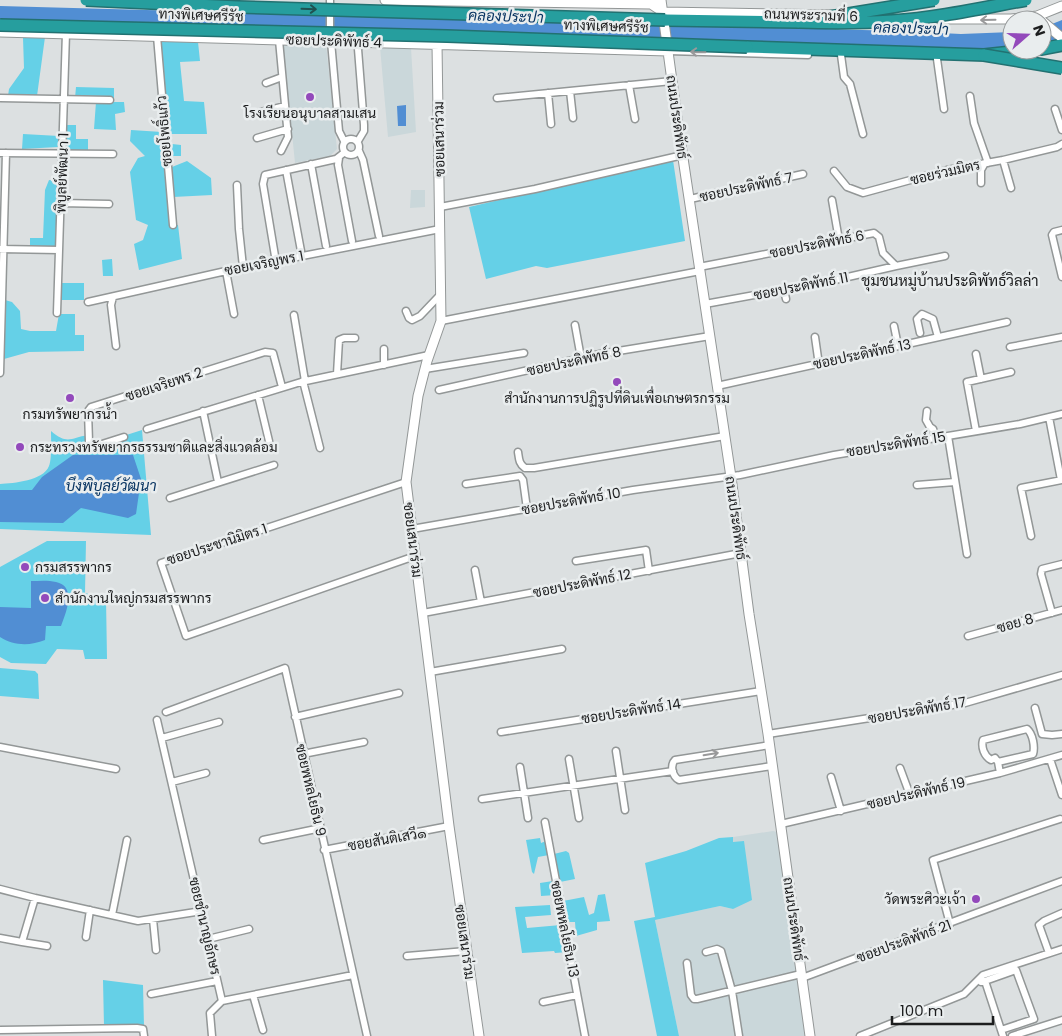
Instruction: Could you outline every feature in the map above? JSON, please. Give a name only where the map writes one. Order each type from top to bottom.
[{"type":"highway","name":"ทางพิเศษศรีรัช","points":[[86,0],[238,7],[712,22],[850,23],[894,21],[941,15],[1026,0]]},
{"type":"highway","points":[[799,22],[934,0]]},
{"type":"highway","name":"ทางพิเศษศรีรัช","points":[[0,25],[457,36],[984,55],[1002,53]]},
{"type":"highway","points":[[984,55],[1062,68]]},
{"type":"main road","points":[[385,0],[650,4],[660,0]]},
{"type":"main road","name":"ถนนประดิพัทธ์","points":[[660,0],[770,745],[810,1036]]},
{"type":"main road","points":[[650,4],[663,12]]},
{"type":"main road","name":"ถนนพระรามที่ 6","points":[[663,12],[794,13],[973,20],[1002,19]]},
{"type":"main road","points":[[1052,29],[1062,38]]},
{"type":"main road","name":"ซอยประดิพัทธ์ 4","points":[[0,32],[668,51]]},
{"type":"main road","name":"ซอยเสนาร่วม","points":[[437,44],[440,321],[418,396],[406,482],[449,826],[479,1036]]},
{"type":"street","points":[[330,0],[330,30],[339,131],[344,141],[343,148],[345,152],[352,155],[358,151],[360,146],[358,141],[364,131],[358,49]]},
{"type":"street","name":"พิบูลย์พัฒนา 1","points":[[57,313],[66,33]]},
{"type":"street","name":"ซอยโพธิ์แก้ว","points":[[157,36],[173,225]]},
{"type":"street","points":[[280,40],[288,129],[288,137],[281,151]]},
{"type":"street","points":[[668,51],[937,58],[1062,64]]},
{"type":"street","points":[[841,56],[844,77],[850,84],[863,134]]},
{"type":"street","points":[[937,58],[944,109]]},
{"type":"street","points":[[266,83],[282,77]]},
{"type":"street","points":[[497,98],[672,81]]},
{"type":"street","points":[[629,85],[635,119]]},
{"type":"street","points":[[570,91],[573,118]]},
{"type":"street","points":[[548,93],[551,124]]},
{"type":"street","points":[[970,96],[974,123],[987,163],[981,170],[981,183]]},
{"type":"street","points":[[0,98],[110,100]]},
{"type":"street","points":[[253,114],[285,106]]},
{"type":"street","points":[[1055,109],[1062,130]]},
{"type":"street","points":[[256,138],[288,129]]},
{"type":"street","points":[[344,141],[350,138],[358,141]]},
{"type":"street","name":"ซอยร่วมมิตร","points":[[834,172],[847,187],[863,193],[946,170],[1003,160],[1057,147],[1062,144]]},
{"type":"street","points":[[358,151],[363,160],[379,236]]},
{"type":"street","points":[[275,256],[263,178],[268,173],[339,158],[345,152]]},
{"type":"street","points":[[0,373],[3,153],[113,154]]},
{"type":"street","points":[[440,206],[535,189],[683,156]]},
{"type":"street","points":[[339,158],[338,165],[352,241]]},
{"type":"street","points":[[1003,160],[1011,188]]},
{"type":"street","points":[[312,164],[326,246]]},
{"type":"street","points":[[286,170],[301,251]]},
{"type":"street","name":"ซอยประดิพัทธ์ 7","points":[[690,199],[803,174]]},
{"type":"street","points":[[237,185],[242,267]]},
{"type":"street","points":[[832,200],[839,240]]},
{"type":"street","points":[[61,203],[109,204]]},
{"type":"street","name":"ซอยเจริญพร 1","points":[[88,302],[242,267],[440,229]]},
{"type":"street","points":[[1062,230],[1054,232],[1052,235],[1062,277]]},
{"type":"street","name":"ซอยประดิพัทธ์ 6","points":[[440,321],[874,233],[879,237],[885,255],[896,266]]},
{"type":"street","points":[[2,249],[59,250]]},
{"type":"street","points":[[896,266],[945,256]]},
{"type":"street","name":"ซอยประดิพัทธ์ 11","points":[[705,304],[784,290],[896,266]]},
{"type":"street","points":[[226,271],[234,314]]},
{"type":"street","points":[[784,290],[786,299]]},
{"type":"street","points":[[406,311],[412,320],[418,318],[440,295]]},
{"type":"street","points":[[113,296],[111,305],[116,346]]},
{"type":"street","points":[[920,333],[917,319],[922,314],[933,319],[938,337]]},
{"type":"street","points":[[294,315],[304,381],[320,448]]},
{"type":"street","name":"ซอยประดิพัทธ์ 13","points":[[717,386],[1006,322]]},
{"type":"street","points":[[575,325],[581,358]]},
{"type":"street","points":[[894,326],[898,346]]},
{"type":"street","name":"ซอยประดิพัทธ์ 8","points":[[439,390],[581,358],[710,336]]},
{"type":"street","points":[[815,337],[817,364]]},
{"type":"street","points":[[1010,347],[1062,337]]},
{"type":"street","points":[[337,374],[339,340],[355,338]]},
{"type":"street","points":[[384,349],[384,364]]},
{"type":"street","name":"ซอยเจริยพร 2","points":[[124,437],[102,444],[88,442],[88,411],[91,407],[265,352],[273,354],[282,387]]},
{"type":"street","points":[[425,370],[524,352]]},
{"type":"street","points":[[976,354],[981,379]]},
{"type":"street","points":[[147,429],[304,381],[429,355]]},
{"type":"street","points":[[976,431],[967,382],[1011,372]]},
{"type":"street","points":[[258,395],[269,441]]},
{"type":"street","points":[[927,411],[926,420],[933,429],[936,438]]},
{"type":"street","points":[[203,412],[218,482]]},
{"type":"street","name":"ซอยประดิพัทธ์ 15","points":[[731,477],[834,455],[976,431],[1062,414]]},
{"type":"street","points":[[1032,536],[1021,488],[1061,480],[1049,417]]},
{"type":"street","points":[[518,452],[520,462],[525,468],[725,436]]},
{"type":"street","points":[[948,436],[967,554]]},
{"type":"street","points":[[170,498],[274,465]]},
{"type":"street","points":[[466,484],[520,476],[523,480],[527,509]]},
{"type":"street","name":"ซอยประดิพัทธ์ 10","points":[[412,529],[633,490],[731,477]]},
{"type":"street","name":"ซอยประชานิมิตร 1","points":[[406,482],[161,563],[186,636],[416,556]]},
{"type":"street","points":[[917,485],[955,482]]},
{"type":"street","points":[[576,560],[646,550],[649,571]]},
{"type":"street","name":"ซอยประดิพัทธ์ 12","points":[[423,613],[741,554]]},
{"type":"street","points":[[1052,612],[1041,574],[1042,570],[1062,564]]},
{"type":"street","points":[[475,570],[481,602]]},
{"type":"street","name":"ซอย 8","points":[[968,636],[1062,610]]},
{"type":"street","points":[[430,672],[562,649]]},
{"type":"street","name":"ซอยพหลโยธิน 9","points":[[166,712],[285,668],[366,1036]]},
{"type":"street","name":"ซอยประดิพัทธ์ 17","points":[[768,734],[965,703],[1062,675]]},
{"type":"street","name":"ซอยประดิพัทธ์ 14","points":[[501,732],[761,691]]},
{"type":"street","points":[[295,717],[399,693]]},
{"type":"street","points":[[1035,708],[1043,735],[1062,734]]},
{"type":"street","name":"ซอยชำนาญอักษร","points":[[157,720],[222,1001]]},
{"type":"street","points":[[162,738],[219,722]]},
{"type":"street","points":[[998,762],[1033,754],[1034,749],[1030,731],[1027,729],[984,740],[982,748],[987,757],[991,760],[995,758],[998,762],[1000,773]]},
{"type":"street","points":[[304,754],[364,742]]},
{"type":"street","points":[[770,745],[675,760],[672,764],[676,778],[679,780],[772,766]]},
{"type":"street","points":[[0,747],[116,769]]},
{"type":"street","points":[[616,751],[625,810]]},
{"type":"street","name":"ซอยประดิพัทธ์ 19","points":[[781,824],[1000,773],[1062,755]]},
{"type":"street","points":[[569,759],[579,818]]},
{"type":"street","points":[[1050,759],[1062,795]]},
{"type":"street","points":[[520,767],[528,818]]},
{"type":"street","points":[[900,768],[910,795]]},
{"type":"street","points":[[482,799],[673,770]]},
{"type":"street","points":[[172,782],[206,773]]},
{"type":"street","points":[[831,777],[841,811]]},
{"type":"street","points":[[950,924],[933,860],[1060,819]]},
{"type":"street","name":"ซอยพหลโยธิน 13","points":[[545,822],[585,1036]]},
{"type":"street","name":"ซอยสันติเสวี๑","points":[[324,850],[449,826]]},
{"type":"street","points":[[263,840],[321,828]]},
{"type":"street","points":[[112,915],[128,840]]},
{"type":"street","name":"ซอยประดิพัทธ์ 21","points":[[687,964],[691,995],[694,999],[802,976],[950,924],[1062,881]]},
{"type":"street","points":[[0,889],[138,920],[202,911]]},
{"type":"street","points":[[22,942],[35,898]]},
{"type":"street","points":[[86,937],[90,910]]},
{"type":"street","points":[[1049,953],[1039,925],[1062,913]]},
{"type":"street","points":[[153,919],[156,950]]},
{"type":"street","points":[[208,939],[249,929]]},
{"type":"street","points":[[0,938],[46,946]]},
{"type":"street","points":[[860,1036],[964,994],[983,975],[1062,948]]},
{"type":"street","points":[[706,952],[717,949],[721,951],[732,991],[739,1036]]},
{"type":"street","points":[[407,956],[466,951]]},
{"type":"street","points":[[972,985],[1016,970],[1034,1019],[1002,1033],[984,981]]},
{"type":"street","points":[[212,1036],[210,1014],[222,1001],[353,975]]},
{"type":"street","points":[[151,994],[217,981]]},
{"type":"street","points":[[253,995],[263,1030]]},
{"type":"street","points":[[543,1002],[577,995]]},
{"type":"street","points":[[1012,1036],[1062,1020]]},
{"type":"street","points":[[0,1030],[137,1028],[143,1029],[144,1036]]},
{"type":"shaded area","points":[[45,37],[37,96],[8,96],[9,89],[24,68],[23,38]]},
{"type":"shaded area","points":[[160,41],[198,42],[200,61],[180,62],[184,101],[204,102],[207,134],[167,134]]},
{"type":"shaded area","name":"โรงเรียนอนุบาลสามเสน","points":[[283,44],[326,44],[337,149],[330,156],[295,163]]},
{"type":"shaded area","points":[[380,47],[411,48],[416,132],[388,137]]},
{"type":"shaded area","points":[[76,87],[114,88],[114,98],[75,98]]},
{"type":"shaded area","points":[[96,102],[124,102],[125,112],[115,114],[116,130],[94,129]]},
{"type":"shaded area","points":[[66,125],[76,125],[76,139],[88,139],[88,151],[66,151]]},
{"type":"shaded area","points":[[131,130],[162,132],[163,143],[181,145],[181,156],[165,156],[165,163],[172,167],[187,161],[211,178],[212,195],[173,197],[182,259],[139,270],[134,244],[143,240],[148,225],[136,220],[130,172],[138,158],[145,156],[130,141]]},
{"type":"shaded area","points":[[23,134],[59,136],[60,145],[58,147],[22,149]]},
{"type":"shaded area","points":[[673,160],[685,241],[547,268],[536,266],[486,279],[469,207]]},
{"type":"shaded area","points":[[49,180],[58,181],[55,246],[30,247],[30,238],[43,238],[45,190]]},
{"type":"shaded area","points":[[411,190],[425,190],[425,207],[410,208]]},
{"type":"shaded area","points":[[112,259],[113,276],[103,276],[102,260]]},
{"type":"shaded area","points":[[61,283],[84,283],[84,300],[61,300]]},
{"type":"shaded area","points":[[5,300],[12,302],[20,311],[21,329],[30,331],[56,331],[59,314],[75,314],[75,335],[84,335],[84,351],[29,352],[4,359]]},
{"type":"shaded area","points":[[142,430],[151,535],[0,529],[0,484],[28,480],[46,471],[51,458],[51,431],[65,439],[88,435],[89,447]]},
{"type":"shaded area","points":[[47,541],[86,541],[85,593],[106,598],[107,659],[85,659],[83,650],[57,649],[46,664],[11,663],[0,657],[0,567]]},
{"type":"shaded area","points":[[0,668],[35,671],[38,674],[39,699],[0,696]]},
{"type":"shaded area","points":[[777,832],[805,1036],[679,1036],[655,920],[720,906],[733,909],[744,842],[733,842],[733,837]]},
{"type":"shaded area","points":[[733,837],[733,842],[744,841],[752,900],[733,909],[720,906],[655,920],[679,1036],[657,1036],[634,921],[655,917],[645,863],[686,851],[719,838]]},
{"type":"shaded area","points":[[540,838],[541,843],[546,841],[549,855],[538,857],[534,874],[526,840]]},
{"type":"shaded area","points":[[566,851],[569,853],[575,879],[560,882],[554,854]]},
{"type":"shaded area","points":[[553,881],[556,895],[541,896],[540,883]]},
{"type":"shaded area","points":[[605,894],[610,921],[597,922],[597,930],[576,936],[575,922],[568,922],[563,901],[584,897],[589,915],[594,913],[598,895]]},
{"type":"shaded area","points":[[550,905],[551,915],[525,917],[527,928],[561,925],[567,952],[522,953],[515,907]]},
{"type":"shaded area","points":[[103,980],[143,985],[144,1026],[104,1026]]},
{"type":"water","points":[[0,6],[961,34],[1002,32],[1002,49],[961,51],[0,22]]},
{"type":"water","points":[[1062,20],[1062,41],[1052,44],[1052,24]]},
{"type":"water","points":[[406,105],[406,126],[398,126],[397,106]]},
{"type":"water","name":"บึงพิบูลย์วัฒนา","points":[[73,455],[133,455],[141,479],[136,514],[128,518],[81,508],[63,523],[0,522],[0,490],[32,490],[42,477]]},
{"type":"water","points":[[31,581],[56,582],[66,589],[68,601],[61,626],[46,626],[45,640],[34,643],[16,643],[5,640],[0,637],[0,607],[31,608]]},
{"type":"place","name":"โรงเรียนอนุบาลสามเสน","points":[[310,97]]},
{"type":"place","name":"สำนักงานการปฏิรูปที่ดินเพื่อเกษตรกรรม","points":[[617,382]]},
{"type":"place","name":"กรมทรัพยากรน้ำ","points":[[70,398]]},
{"type":"place","name":"กระทรวงทรัพยากรธรรมชาติและสิ่งแวดล้อม","points":[[20,447]]},
{"type":"place","name":"กรมสรรพากร","points":[[25,567]]},
{"type":"place","name":"สำนักงานใหญ่กรมสรรพากร","points":[[45,598]]},
{"type":"place","name":"วัดพระศิวะเจ้า","points":[[976,899]]},
{"type":"district","name":"ชุมชนหมู่บ้านประดิพัทธ์วิลล่า","points":[[950,280]]},
{"type":"water label","name":"คลองประปา","points":[[506,16]]},
{"type":"water label","name":"คลองประปา","points":[[911,28]]}]
